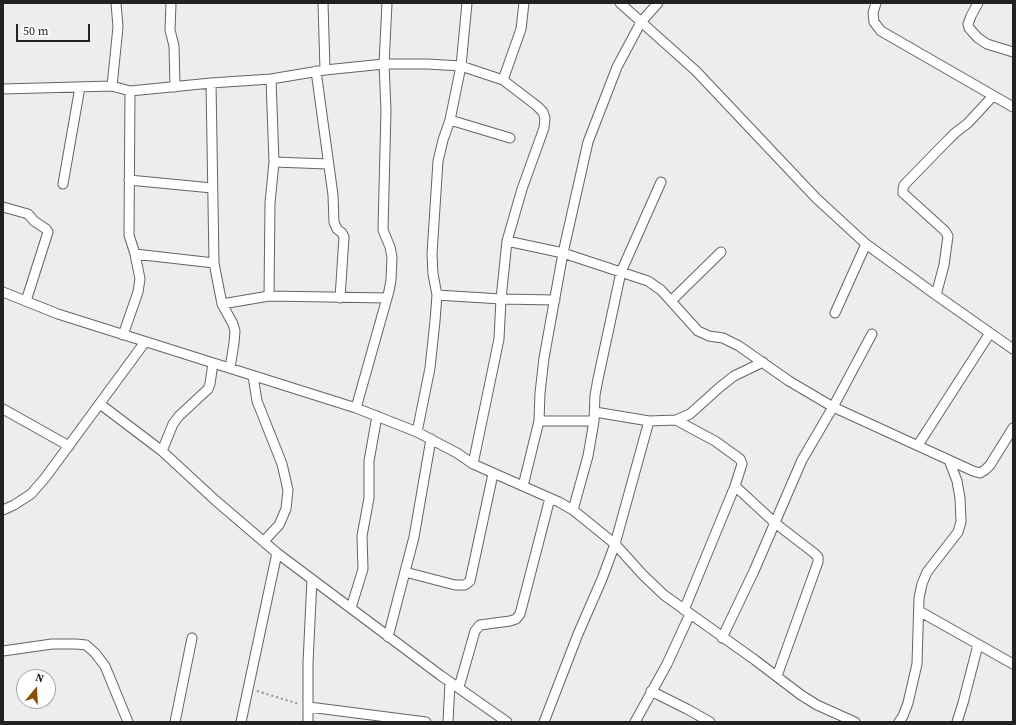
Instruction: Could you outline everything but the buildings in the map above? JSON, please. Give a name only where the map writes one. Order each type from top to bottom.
[{"type":"street","points":[[112,86],[118,27],[116,3]]},
{"type":"street","points":[[172,3],[170,30],[174,46],[175,87]]},
{"type":"street","points":[[323,3],[320,70],[328,164],[333,195],[334,222],[344,238],[340,298]]},
{"type":"street","points":[[356,408],[391,280],[392,257],[390,247],[383,230],[386,110],[384,64],[387,3]]},
{"type":"street","points":[[418,432],[430,368],[437,295],[433,274],[432,254],[438,161],[450,120],[461,66],[467,3]]},
{"type":"street","points":[[503,80],[521,30],[524,3]]},
{"type":"street","points":[[620,3],[696,71],[816,198],[866,244],[1013,349]]},
{"type":"street","points":[[523,486],[539,421],[540,392],[544,358],[551,327],[563,253],[588,142],[617,67],[641,22],[658,3]]},
{"type":"street","points":[[876,3],[873,13],[874,22],[881,31],[1013,107]]},
{"type":"street","points":[[978,3],[968,24],[970,28],[978,38],[987,44],[1013,52]]},
{"type":"street","points":[[3,88],[112,86],[130,91],[271,79],[320,70],[384,64],[461,66],[503,80],[537,106],[543,112],[545,118],[544,128],[522,189],[506,241],[499,339],[473,464]]},
{"type":"street","points":[[268,296],[268,231],[274,162],[271,79]]},
{"type":"street","points":[[211,83],[214,263],[222,304],[233,324],[235,331],[230,368]]},
{"type":"street","points":[[63,184],[80,87]]},
{"type":"street","points":[[123,335],[138,292],[140,279],[135,254],[129,235],[130,91]]},
{"type":"street","points":[[936,295],[944,266],[948,236],[945,231],[904,193],[902,189],[904,185],[945,143],[968,123],[993,96]]},
{"type":"street","points":[[450,120],[510,138]]},
{"type":"street","points":[[274,162],[328,164]]},
{"type":"street","points":[[129,180],[212,188]]},
{"type":"street","points":[[573,510],[588,456],[594,422],[595,395],[621,272],[660,182]]},
{"type":"street","points":[[3,207],[28,214],[48,232],[26,301]]},
{"type":"street","points":[[506,241],[563,253],[648,281],[661,290],[698,331],[709,336],[723,338],[739,346],[789,381],[833,407],[973,471],[980,473],[990,465],[1013,428]]},
{"type":"street","points":[[835,313],[866,244]]},
{"type":"street","points":[[671,301],[721,252]]},
{"type":"street","points":[[135,254],[214,263]]},
{"type":"street","points":[[3,292],[58,314],[356,408],[418,432],[473,464],[550,498],[573,510],[615,544],[643,575],[664,595],[722,638],[777,676],[801,695],[817,705],[854,722]]},
{"type":"street","points":[[437,295],[501,299],[555,300]]},
{"type":"street","points":[[222,304],[268,296],[387,298]]},
{"type":"street","points":[[918,445],[990,332]]},
{"type":"street","points":[[722,638],[802,460],[833,407],[872,334]]},
{"type":"street","points":[[3,510],[31,494],[45,478],[144,342]]},
{"type":"street","points":[[595,412],[649,421],[676,420],[690,414],[734,376],[763,362]]},
{"type":"street","points":[[162,451],[173,424],[179,416],[208,389],[213,363]]},
{"type":"street","points":[[253,376],[257,401],[282,464],[288,490],[286,509],[279,524],[264,541]]},
{"type":"street","points":[[100,404],[162,451],[215,500],[277,553],[388,637],[507,722]]},
{"type":"street","points":[[3,409],[69,446]]},
{"type":"street","points":[[351,608],[363,569],[362,536],[369,498],[369,461],[377,416]]},
{"type":"street","points":[[635,722],[667,664],[742,464],[740,459],[715,441],[676,420]]},
{"type":"street","points":[[539,421],[594,422]]},
{"type":"street","points":[[544,722],[615,544],[649,421]]},
{"type":"street","points":[[388,637],[414,538],[431,439]]},
{"type":"street","points":[[899,722],[908,703],[917,664],[922,584],[927,572],[958,532],[961,522],[960,498],[957,482],[949,460]]},
{"type":"street","points":[[405,572],[454,585],[465,585],[470,581],[493,474]]},
{"type":"street","points":[[735,486],[775,523],[818,557],[818,562],[777,676]]},
{"type":"street","points":[[459,687],[475,631],[480,625],[510,621],[516,619],[520,614],[550,498]]},
{"type":"street","points":[[241,722],[277,553]]},
{"type":"street","points":[[308,722],[308,663],[312,579]]},
{"type":"street","points":[[920,611],[1013,664]]},
{"type":"street","points":[[170,722],[175,722],[192,638]]},
{"type":"street","points":[[3,651],[52,644],[86,645],[95,653],[105,666],[128,722]]},
{"type":"street","points":[[957,722],[978,645]]},
{"type":"street","points":[[448,722],[450,682]]},
{"type":"street","points":[[651,691],[688,709],[710,722]]},
{"type":"street","points":[[309,707],[426,722]]},
{"type":"path","points":[[248,688],[309,707]]}]
